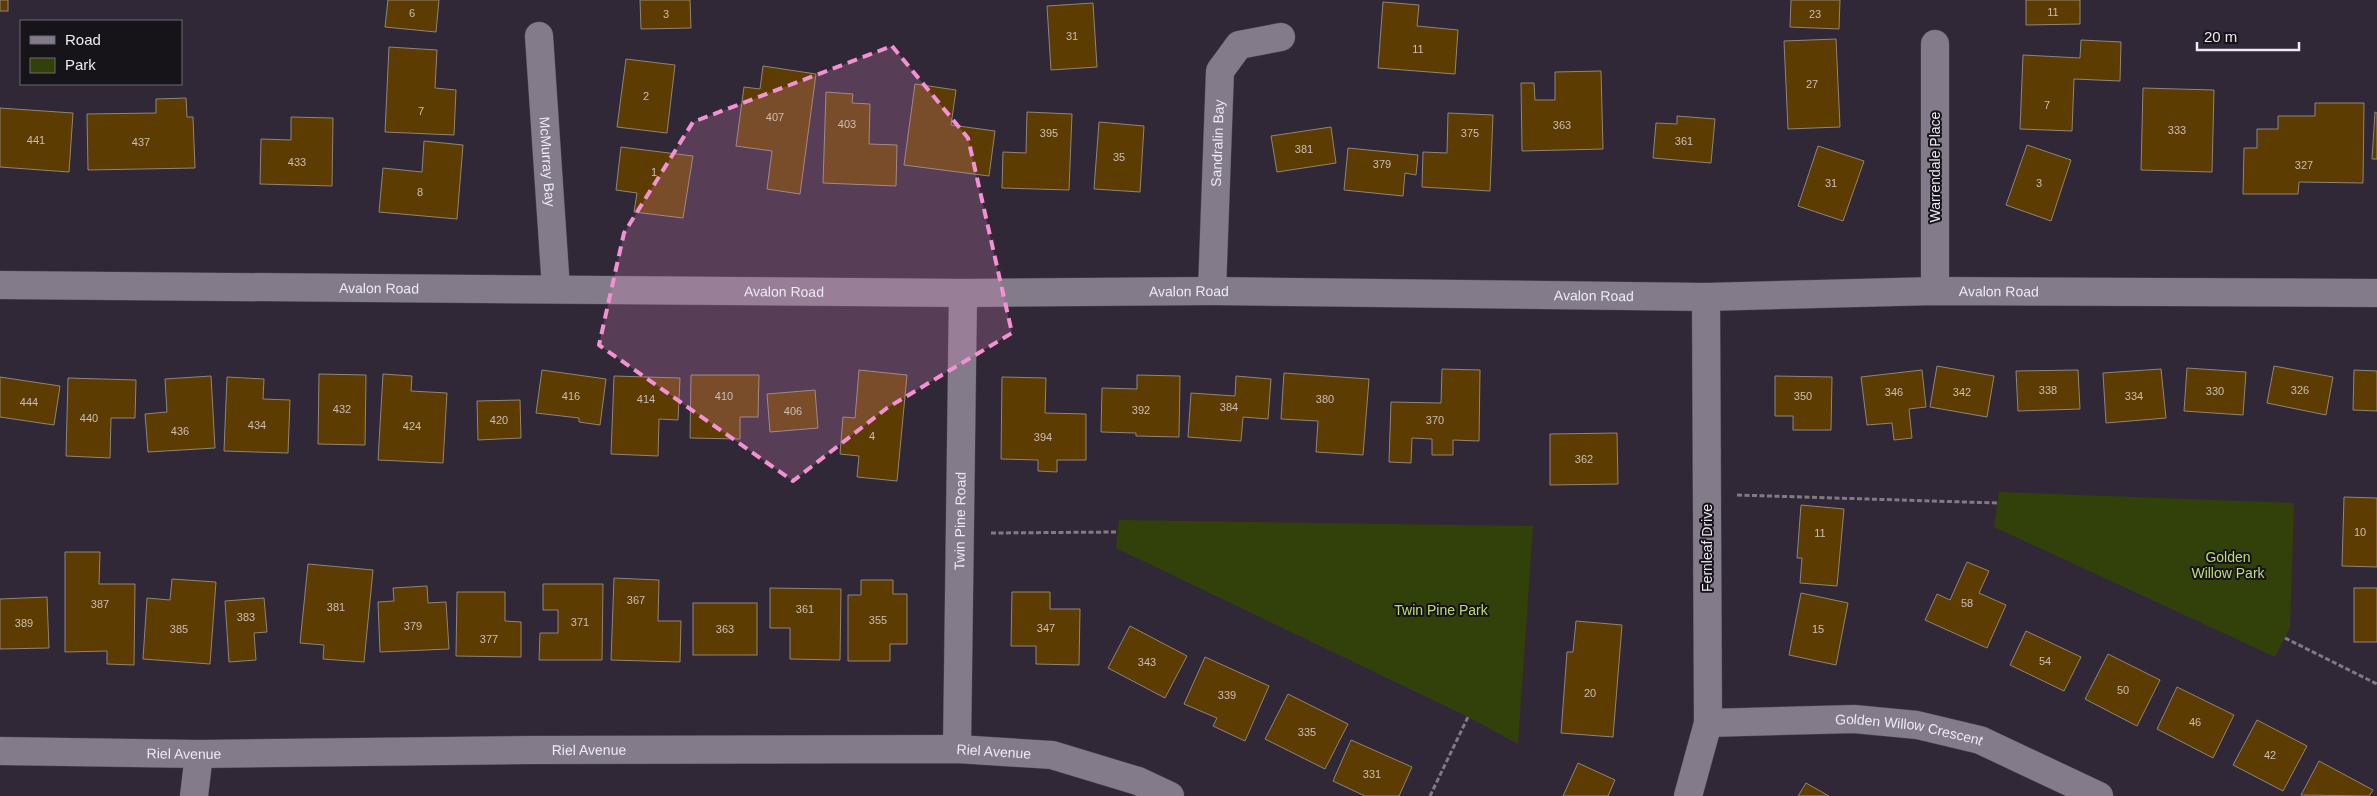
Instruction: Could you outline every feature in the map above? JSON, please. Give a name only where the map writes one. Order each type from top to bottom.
[{"type":"street","name":"McMurray Bay","points":[[539,36],[556,289]]},
{"type":"street","name":"Sandralin Bay","points":[[1212,291],[1220,71],[1239,45],[1281,36]]},
{"type":"street","name":"Warrendale Place","points":[[1935,44],[1935,290]]},
{"type":"street","name":"Avalon Road","points":[[0,285],[963,294],[1212,291],[1706,297],[1935,290],[2377,293]]},
{"type":"street","name":"Twin Pine Road","points":[[958,749],[963,294]]},
{"type":"street","name":"Fernleaf Drive","points":[[1688,796],[1708,724],[1706,297]]},
{"type":"street","name":"Golden Willow Crescent","points":[[1708,724],[1854,719],[1917,725],[1980,740],[2099,796]]},
{"type":"street","name":"Riel Avenue","points":[[0,751],[199,754],[530,750],[958,749],[1052,755],[1138,781],[1170,796]]},
{"type":"street","points":[[194,796],[199,754]]},
{"type":"path","points":[[1707,494],[1997,503]]},
{"type":"path","points":[[960,533],[1118,532]]},
{"type":"path","points":[[2285,638],[2377,684]]},
{"type":"path","points":[[1430,796],[1468,717]]},
{"type":"highlighted area","points":[[892,46],[968,138],[1012,333],[887,408],[793,481],[599,345],[624,233],[693,122]]},
{"type":"green space","name":"Golden Willow Park","points":[[1999,492],[2294,503],[2290,627],[2275,657],[1994,527]]},
{"type":"green space","name":"Twin Pine Park","points":[[1119,520],[1533,526],[1518,744],[1468,717],[1116,548]]},
{"type":"building","points":[[0,0],[8,0],[8,11],[0,11]]},
{"type":"building","points":[[388,0],[439,0],[436,32],[385,27]]},
{"type":"building","points":[[640,0],[690,0],[691,28],[641,29]]},
{"type":"building","points":[[1791,0],[1840,0],[1839,29],[1790,27]]},
{"type":"building","points":[[2026,0],[2080,0],[2080,24],[2026,25]]},
{"type":"building","points":[[1383,2],[1419,5],[1417,26],[1458,30],[1455,74],[1378,68]]},
{"type":"building","points":[[1093,3],[1097,67],[1051,70],[1047,6]]},
{"type":"building","points":[[1836,39],[1840,127],[1788,129],[1784,41]]},
{"type":"building","points":[[2081,40],[2121,42],[2120,81],[2074,79],[2072,131],[2020,129],[2023,55],[2080,58]]},
{"type":"building","points":[[389,47],[437,50],[435,88],[456,90],[454,135],[385,132]]},
{"type":"building","points":[[626,59],[675,65],[667,133],[617,127]]},
{"type":"building","points":[[763,66],[816,74],[800,194],[767,189],[772,151],[736,146],[744,87],[760,89]]},
{"type":"building","points":[[1601,71],[1603,149],[1522,151],[1521,83],[1534,83],[1535,100],[1555,100],[1555,72]]},
{"type":"building","points":[[915,84],[956,90],[951,125],[995,131],[989,176],[904,165]]},
{"type":"building","points":[[2143,88],[2214,90],[2212,172],[2141,170]]},
{"type":"building","points":[[826,92],[853,94],[852,103],[870,104],[869,144],[897,145],[896,186],[823,183]]},
{"type":"building","points":[[186,98],[187,117],[193,117],[195,168],[88,170],[87,114],[156,113],[156,99]]},
{"type":"building","points":[[2315,103],[2364,103],[2363,183],[2299,182],[2298,194],[2243,194],[2244,148],[2257,148],[2257,129],[2278,129],[2278,116],[2315,116]]},
{"type":"building","points":[[0,108],[73,113],[69,172],[0,167]]},
{"type":"building","points":[[1027,112],[1072,114],[1069,190],[1002,188],[1003,152],[1026,153]]},
{"type":"building","points":[[2375,112],[2377,113],[2377,159],[2372,159]]},
{"type":"building","points":[[1448,113],[1493,115],[1490,191],[1422,187],[1423,152],[1447,153]]},
{"type":"building","points":[[1677,116],[1715,119],[1711,163],[1653,158],[1656,123],[1677,124]]},
{"type":"building","points":[[291,117],[333,118],[332,186],[260,184],[261,139],[291,140]]},
{"type":"building","points":[[1099,122],[1144,126],[1140,192],[1094,189]]},
{"type":"building","points":[[1331,127],[1336,163],[1277,172],[1271,136]]},
{"type":"building","points":[[424,141],[463,145],[457,219],[379,212],[383,168],[422,172]]},
{"type":"building","points":[[2027,145],[2071,160],[2051,221],[2006,205]]},
{"type":"building","points":[[1818,146],[1864,161],[1843,221],[1798,206]]},
{"type":"building","points":[[621,147],[693,156],[683,218],[634,212],[637,193],[616,190]]},
{"type":"building","points":[[1348,148],[1418,155],[1416,175],[1405,173],[1403,196],[1344,190]]},
{"type":"building","points":[[1937,366],[1994,376],[1987,417],[1930,407]]},
{"type":"building","points":[[2274,366],[2333,377],[2326,415],[2267,403]]},
{"type":"building","points":[[2187,368],[2246,372],[2243,415],[2184,411]]},
{"type":"building","points":[[1442,369],[1480,370],[1479,441],[1453,440],[1453,455],[1432,455],[1432,439],[1412,438],[1411,463],[1389,462],[1391,402],[1441,403]]},
{"type":"building","points":[[2161,369],[2166,418],[2106,423],[2103,373]]},
{"type":"building","points":[[542,370],[606,379],[600,425],[579,422],[579,418],[536,413]]},
{"type":"building","points":[[859,370],[907,375],[897,481],[857,477],[859,456],[840,454],[843,417],[855,418]]},
{"type":"building","points":[[1922,370],[1926,407],[1909,409],[1912,438],[1894,440],[1892,423],[1867,425],[1861,377]]},
{"type":"building","points":[[2078,370],[2080,409],[2018,411],[2016,371]]},
{"type":"building","points":[[2354,370],[2377,371],[2377,411],[2353,410]]},
{"type":"building","points":[[1284,373],[1369,379],[1363,455],[1316,452],[1318,421],[1281,419]]},
{"type":"building","points":[[319,374],[366,375],[365,445],[318,444]]},
{"type":"building","points":[[383,374],[412,376],[411,391],[447,393],[443,463],[378,460]]},
{"type":"building","points":[[691,375],[759,375],[758,417],[740,417],[740,439],[690,438]]},
{"type":"building","points":[[1137,375],[1180,376],[1179,437],[1136,436],[1136,433],[1101,432],[1102,388],[1137,389]]},
{"type":"building","points":[[211,376],[215,448],[148,452],[145,414],[167,412],[165,379]]},
{"type":"building","points":[[614,376],[680,378],[678,420],[659,419],[658,456],[611,454]]},
{"type":"building","points":[[1236,376],[1271,379],[1268,419],[1243,417],[1241,441],[1188,437],[1191,393],[1235,396]]},
{"type":"building","points":[[1775,376],[1832,377],[1831,430],[1793,430],[1793,416],[1775,416]]},
{"type":"building","points":[[0,377],[60,386],[54,425],[0,417]]},
{"type":"building","points":[[227,377],[264,379],[263,399],[290,400],[288,453],[224,451]]},
{"type":"building","points":[[1002,377],[1046,378],[1045,413],[1086,414],[1086,460],[1057,460],[1057,472],[1038,471],[1038,460],[1001,459]]},
{"type":"building","points":[[68,378],[136,380],[135,418],[111,418],[110,458],[66,456]]},
{"type":"building","points":[[815,390],[818,428],[770,432],[767,394]]},
{"type":"building","points":[[520,400],[521,438],[478,440],[477,401]]},
{"type":"building","points":[[1617,433],[1618,484],[1550,485],[1550,434]]},
{"type":"building","points":[[2344,497],[2377,498],[2377,567],[2342,566]]},
{"type":"building","points":[[1801,505],[1844,509],[1837,586],[1800,583],[1802,558],[1797,558]]},
{"type":"building","points":[[65,552],[100,552],[99,584],[135,584],[134,665],[107,664],[107,651],[65,652]]},
{"type":"building","points":[[1967,562],[1989,571],[1979,593],[2006,605],[1987,648],[1925,620],[1937,594],[1950,600]]},
{"type":"building","points":[[308,564],[373,570],[364,662],[323,659],[324,645],[300,643]]},
{"type":"building","points":[[614,578],[659,580],[658,621],[681,621],[680,662],[611,660]]},
{"type":"building","points":[[172,579],[216,582],[210,664],[143,659],[147,598],[170,600]]},
{"type":"building","points":[[861,580],[893,580],[893,594],[907,594],[907,644],[890,644],[890,661],[848,661],[848,595],[861,595]]},
{"type":"building","points":[[543,584],[603,584],[602,660],[539,660],[540,633],[558,633],[558,610],[543,610]]},
{"type":"building","points":[[427,586],[428,603],[446,602],[449,649],[380,652],[378,602],[394,601],[393,588]]},
{"type":"building","points":[[770,588],[841,589],[840,660],[790,659],[790,628],[770,628]]},
{"type":"building","points":[[2354,588],[2377,588],[2377,642],[2354,642]]},
{"type":"building","points":[[457,592],[505,592],[505,621],[521,622],[521,657],[456,656]]},
{"type":"building","points":[[1012,592],[1050,592],[1050,609],[1080,609],[1079,665],[1036,664],[1036,646],[1011,646]]},
{"type":"building","points":[[1801,593],[1848,603],[1836,665],[1789,655]]},
{"type":"building","points":[[47,597],[49,648],[0,649],[0,599]]},
{"type":"building","points":[[264,598],[267,632],[254,633],[256,660],[229,662],[225,601]]},
{"type":"building","points":[[693,603],[757,603],[757,655],[693,655]]},
{"type":"building","points":[[1576,621],[1622,625],[1613,737],[1561,733],[1567,652],[1573,652]]},
{"type":"building","points":[[1130,626],[1187,656],[1165,698],[1108,668]]},
{"type":"building","points":[[2026,631],[2081,657],[2064,691],[2010,665]]},
{"type":"building","points":[[2108,654],[2160,680],[2137,726],[2085,699]]},
{"type":"building","points":[[1205,657],[1269,686],[1245,741],[1213,726],[1217,718],[1184,704]]},
{"type":"building","points":[[2177,687],[2234,715],[2213,758],[2157,729]]},
{"type":"building","points":[[1288,694],[1348,724],[1325,769],[1265,739]]},
{"type":"building","points":[[2257,720],[2307,746],[2283,791],[2233,765]]},
{"type":"building","points":[[1351,740],[1412,767],[1399,796],[1365,796],[1333,781]]},
{"type":"building","points":[[2319,761],[2373,790],[2369,796],[2301,795]]},
{"type":"building","points":[[1578,763],[1615,780],[1608,796],[1563,796]]},
{"type":"building","points":[[1806,783],[1829,796],[1798,796]]}]
